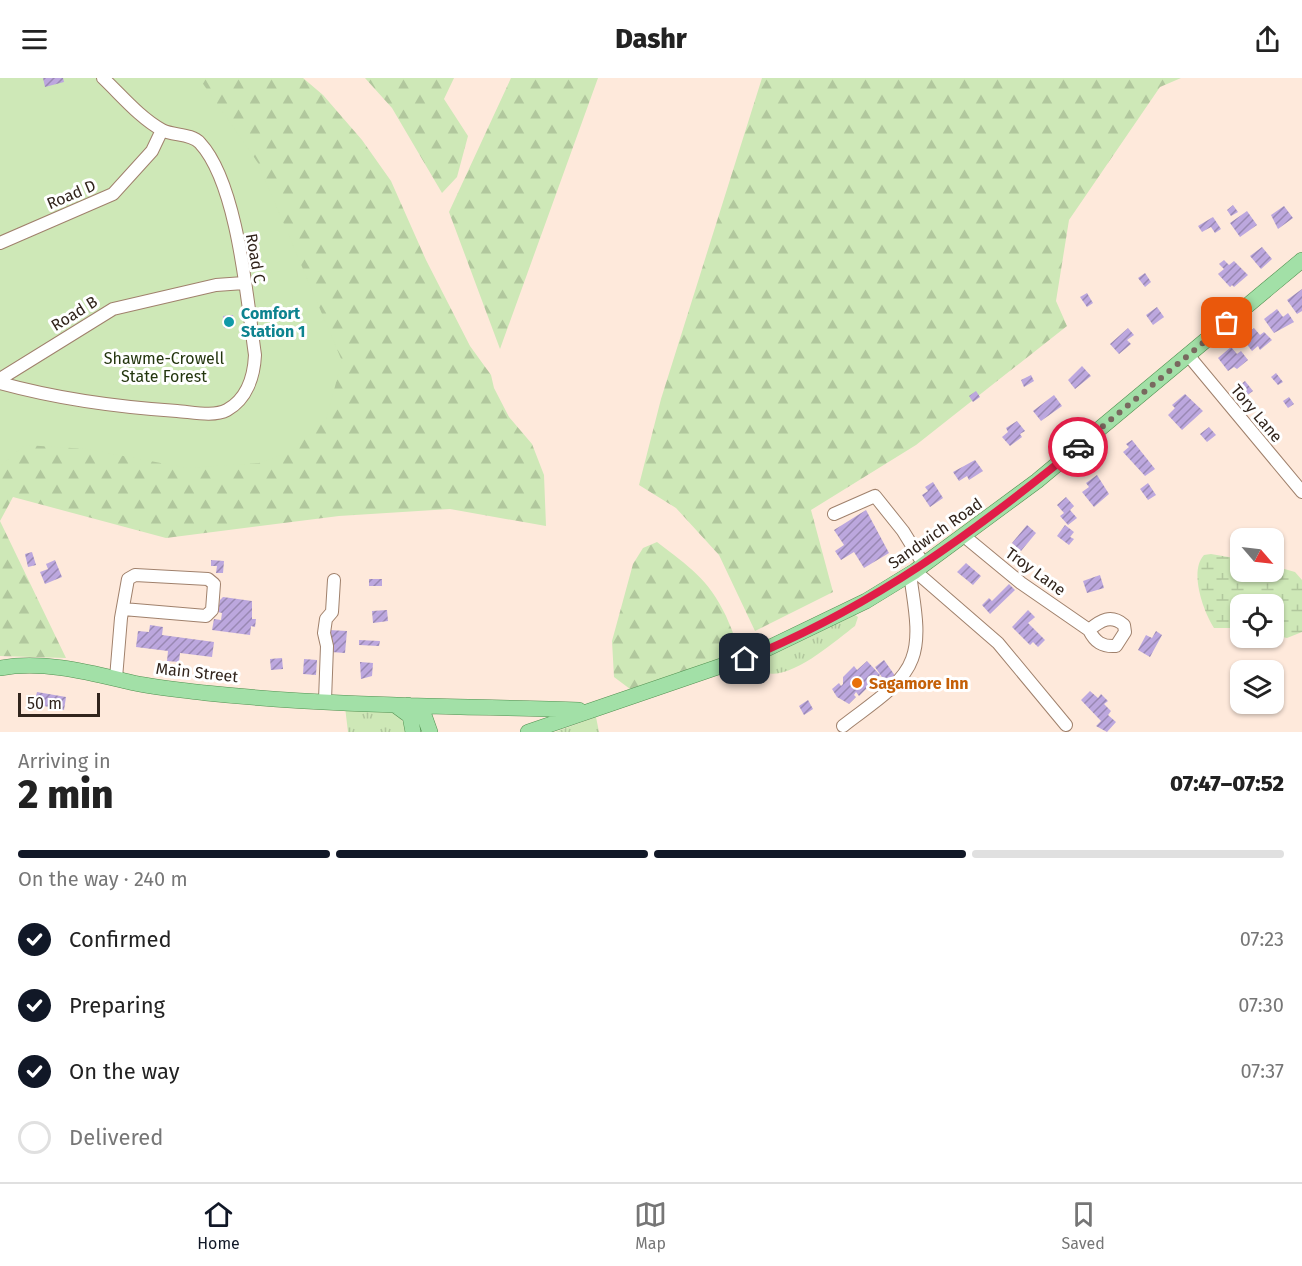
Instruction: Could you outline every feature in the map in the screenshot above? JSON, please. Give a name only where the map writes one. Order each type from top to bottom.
[{"type":"main road","name":"Sandwich Road","points":[[528,732],[756,654],[866,601],[917,572],[1061,461],[1302,260]]},
{"type":"main road","name":"Main Street","points":[[0,668],[15,666],[77,669],[116,678],[209,693],[399,704],[591,710]]},
{"type":"main road","points":[[399,704],[407,713],[413,732]]},
{"type":"main road","points":[[399,704],[421,712],[430,732]]},
{"type":"street","name":"Road C","points":[[0,381],[48,395],[135,408],[224,411],[237,404],[254,373],[255,355],[230,207],[215,165],[199,141],[162,130],[103,78]]},
{"type":"street","name":"Road D","points":[[0,243],[113,194],[152,151],[162,130]]},
{"type":"street","name":"Road B","points":[[0,381],[113,309],[216,285],[244,283]]},
{"type":"street","name":"Tory Lane","points":[[1188,355],[1302,492]]},
{"type":"street","points":[[834,514],[875,496],[903,531],[917,572],[913,659],[903,676],[843,726]]},
{"type":"street","name":"Troy Lane","points":[[964,537],[1021,583],[1089,630]]},
{"type":"street","points":[[917,572],[998,643],[1066,725]]},
{"type":"street","points":[[116,678],[123,609],[128,579],[135,575],[208,579],[214,584],[212,609],[206,616],[123,609]]},
{"type":"street","points":[[325,700],[327,646],[324,633],[326,619],[332,612],[334,580]]},
{"type":"green space","name":"Shawme-Crowell State Forest","points":[[0,78],[303,78],[323,95],[362,140],[391,181],[426,260],[470,346],[491,375],[494,388],[509,417],[532,444],[544,475],[546,526],[450,509],[339,516],[166,538],[13,497],[0,521]]},
{"type":"green space","name":"Shawme-Crowell State Forest","points":[[0,78],[199,78],[258,163],[342,361],[326,419],[290,452],[259,463],[187,468],[87,449],[25,445],[0,466]]},
{"type":"green space","points":[[365,78],[454,78],[444,99],[468,136],[457,177],[442,193],[392,108]]},
{"type":"green space","points":[[511,78],[598,78],[500,349],[449,212]]},
{"type":"green space","points":[[762,78],[1181,78],[1160,87],[1069,220],[1056,301],[1067,326],[916,445],[811,510],[833,592],[755,631],[719,555],[676,508],[639,485],[661,399]]},
{"type":"green space","points":[[0,521],[66,658],[0,656]]},
{"type":"green space","points":[[657,542],[705,582],[726,616],[735,639],[735,647],[726,657],[630,689],[614,677],[612,641],[633,564],[643,548]]},
{"type":"green space","points":[[1204,555],[1230,557],[1230,582],[1284,582],[1284,569],[1295,572],[1302,580],[1302,632],[1284,637],[1284,594],[1230,594],[1230,628],[1214,628],[1199,591],[1198,571]]},
{"type":"green space","points":[[855,615],[858,617],[855,626],[808,661],[780,673],[768,674],[758,669],[760,661]]},
{"type":"green space","points":[[345,707],[391,711],[403,722],[407,732],[348,732]]},
{"type":"green space","points":[[596,717],[599,732],[555,732]]},
{"type":"building","points":[[43,78],[63,78],[64,82],[45,87]]},
{"type":"building","points":[[1233,205],[1238,212],[1231,216],[1227,210]]},
{"type":"building","points":[[1284,206],[1293,218],[1278,229],[1271,215]]},
{"type":"building","points":[[1247,211],[1257,225],[1240,237],[1230,223]]},
{"type":"building","points":[[1213,217],[1221,229],[1215,233],[1211,227],[1202,232],[1198,226]]},
{"type":"building","points":[[1262,247],[1272,259],[1261,269],[1250,256]]},
{"type":"building","points":[[1224,260],[1229,265],[1234,261],[1248,275],[1234,287],[1232,285],[1230,287],[1218,274],[1224,269],[1219,264]]},
{"type":"building","points":[[1145,273],[1151,282],[1145,287],[1138,278]]},
{"type":"building","points":[[1302,289],[1302,311],[1297,314],[1287,300]]},
{"type":"building","points":[[1087,293],[1093,303],[1087,307],[1080,297]]},
{"type":"building","points":[[1157,307],[1164,317],[1153,325],[1146,315]]},
{"type":"building","points":[[1277,309],[1283,317],[1288,313],[1294,322],[1274,333],[1264,319]]},
{"type":"building","name":"Comfort Station 1","points":[[233,315],[234,327],[224,328],[223,316]]},
{"type":"building","points":[[1128,328],[1134,335],[1127,340],[1131,344],[1119,354],[1110,344]]},
{"type":"building","points":[[1254,328],[1260,335],[1264,332],[1272,340],[1260,350],[1258,346],[1252,351],[1242,338]]},
{"type":"building","points":[[1231,347],[1237,354],[1241,351],[1248,360],[1237,369],[1234,367],[1228,371],[1218,358]]},
{"type":"building","points":[[1082,366],[1091,376],[1075,389],[1068,380]]},
{"type":"building","points":[[1276,373],[1283,382],[1278,385],[1271,377]]},
{"type":"building","points":[[1031,375],[1034,381],[1024,387],[1021,380]]},
{"type":"building","points":[[1245,381],[1253,391],[1242,399],[1234,390]]},
{"type":"building","points":[[976,391],[980,397],[973,402],[969,396]]},
{"type":"building","points":[[1185,394],[1203,411],[1182,430],[1168,415],[1175,408],[1172,405]]},
{"type":"building","points":[[1054,395],[1062,406],[1041,421],[1033,411]]},
{"type":"building","points":[[1289,397],[1294,404],[1288,408],[1283,401]]},
{"type":"building","points":[[1017,421],[1025,431],[1020,434],[1022,437],[1010,446],[1002,437],[1008,432],[1006,428]]},
{"type":"building","points":[[1209,427],[1216,435],[1207,442],[1200,434]]},
{"type":"building","points":[[1132,440],[1155,469],[1145,476],[1123,452],[1129,447],[1126,444]]},
{"type":"building","points":[[975,460],[983,471],[969,480],[967,476],[959,481],[953,472]]},
{"type":"building","points":[[1097,475],[1109,494],[1094,507],[1082,492],[1089,487],[1086,483]]},
{"type":"building","points":[[933,482],[943,498],[930,507],[922,495],[928,491],[925,487]]},
{"type":"building","points":[[1148,483],[1156,495],[1148,500],[1140,489]]},
{"type":"building","points":[[1066,497],[1074,506],[1070,510],[1077,518],[1068,525],[1060,516],[1064,513],[1057,505]]},
{"type":"building","points":[[866,510],[889,553],[864,568],[854,552],[841,560],[835,551],[844,545],[834,530]]},
{"type":"building","points":[[1027,525],[1036,533],[1021,551],[1012,543]]},
{"type":"building","points":[[1065,525],[1074,532],[1070,537],[1074,539],[1069,545],[1057,536]]},
{"type":"building","points":[[32,552],[36,565],[28,567],[25,554]]},
{"type":"building","points":[[55,560],[62,577],[45,584],[40,572],[48,569],[46,564]]},
{"type":"building","points":[[211,560],[224,561],[223,573],[216,573],[217,566],[211,566]]},
{"type":"building","points":[[966,563],[981,576],[973,585],[957,572]]},
{"type":"building","points":[[1100,575],[1104,588],[1087,593],[1083,581]]},
{"type":"building","points":[[369,579],[382,579],[382,586],[369,586]]},
{"type":"building","points":[[1009,584],[1015,590],[990,614],[982,605],[989,598],[992,601]]},
{"type":"building","points":[[223,597],[252,601],[252,619],[256,619],[255,627],[251,626],[250,635],[212,630],[214,619],[221,620],[222,613],[218,612],[220,600]]},
{"type":"building","points":[[387,610],[388,621],[373,623],[372,611]]},
{"type":"building","points":[[1028,610],[1035,617],[1028,623],[1045,640],[1038,647],[1033,642],[1030,645],[1012,627]]},
{"type":"building","points":[[150,625],[163,627],[162,635],[214,642],[212,657],[180,653],[179,662],[167,661],[168,651],[136,647],[138,631],[149,632]]},
{"type":"building","points":[[329,630],[347,631],[345,653],[331,652],[332,639],[328,639]]},
{"type":"building","points":[[1156,631],[1162,635],[1150,657],[1138,650],[1146,635],[1152,638]]},
{"type":"building","points":[[359,640],[380,641],[379,646],[359,645]]},
{"type":"building","points":[[282,658],[283,669],[271,670],[270,659]]},
{"type":"building","points":[[304,659],[317,660],[316,675],[303,674]]},
{"type":"building","points":[[884,660],[896,677],[886,683],[875,667]]},
{"type":"building","name":"Sagamore Inn","points":[[867,661],[880,675],[859,696],[856,692],[854,695],[856,697],[849,704],[837,697],[832,689],[839,683],[841,686],[843,684],[843,677],[854,666],[857,670]]},
{"type":"building","points":[[360,662],[373,663],[372,676],[361,679]]},
{"type":"building","points":[[1090,691],[1098,698],[1101,694],[1108,701],[1104,704],[1111,711],[1108,715],[1116,722],[1107,732],[1096,726],[1101,721],[1081,700]]},
{"type":"building","points":[[37,692],[66,697],[64,710],[34,704]]},
{"type":"building","points":[[808,700],[813,709],[804,715],[799,706]]},
{"type":"way so far","points":[[1078,447],[1227,323]]},
{"type":"place","name":"Comfort Station 1","points":[[229,322]]},
{"type":"place","name":"Sagamore Inn","points":[[857,683]]},
{"type":"route","points":[[745,659],[866,601],[915,571],[964,537],[1078,447]]}]
